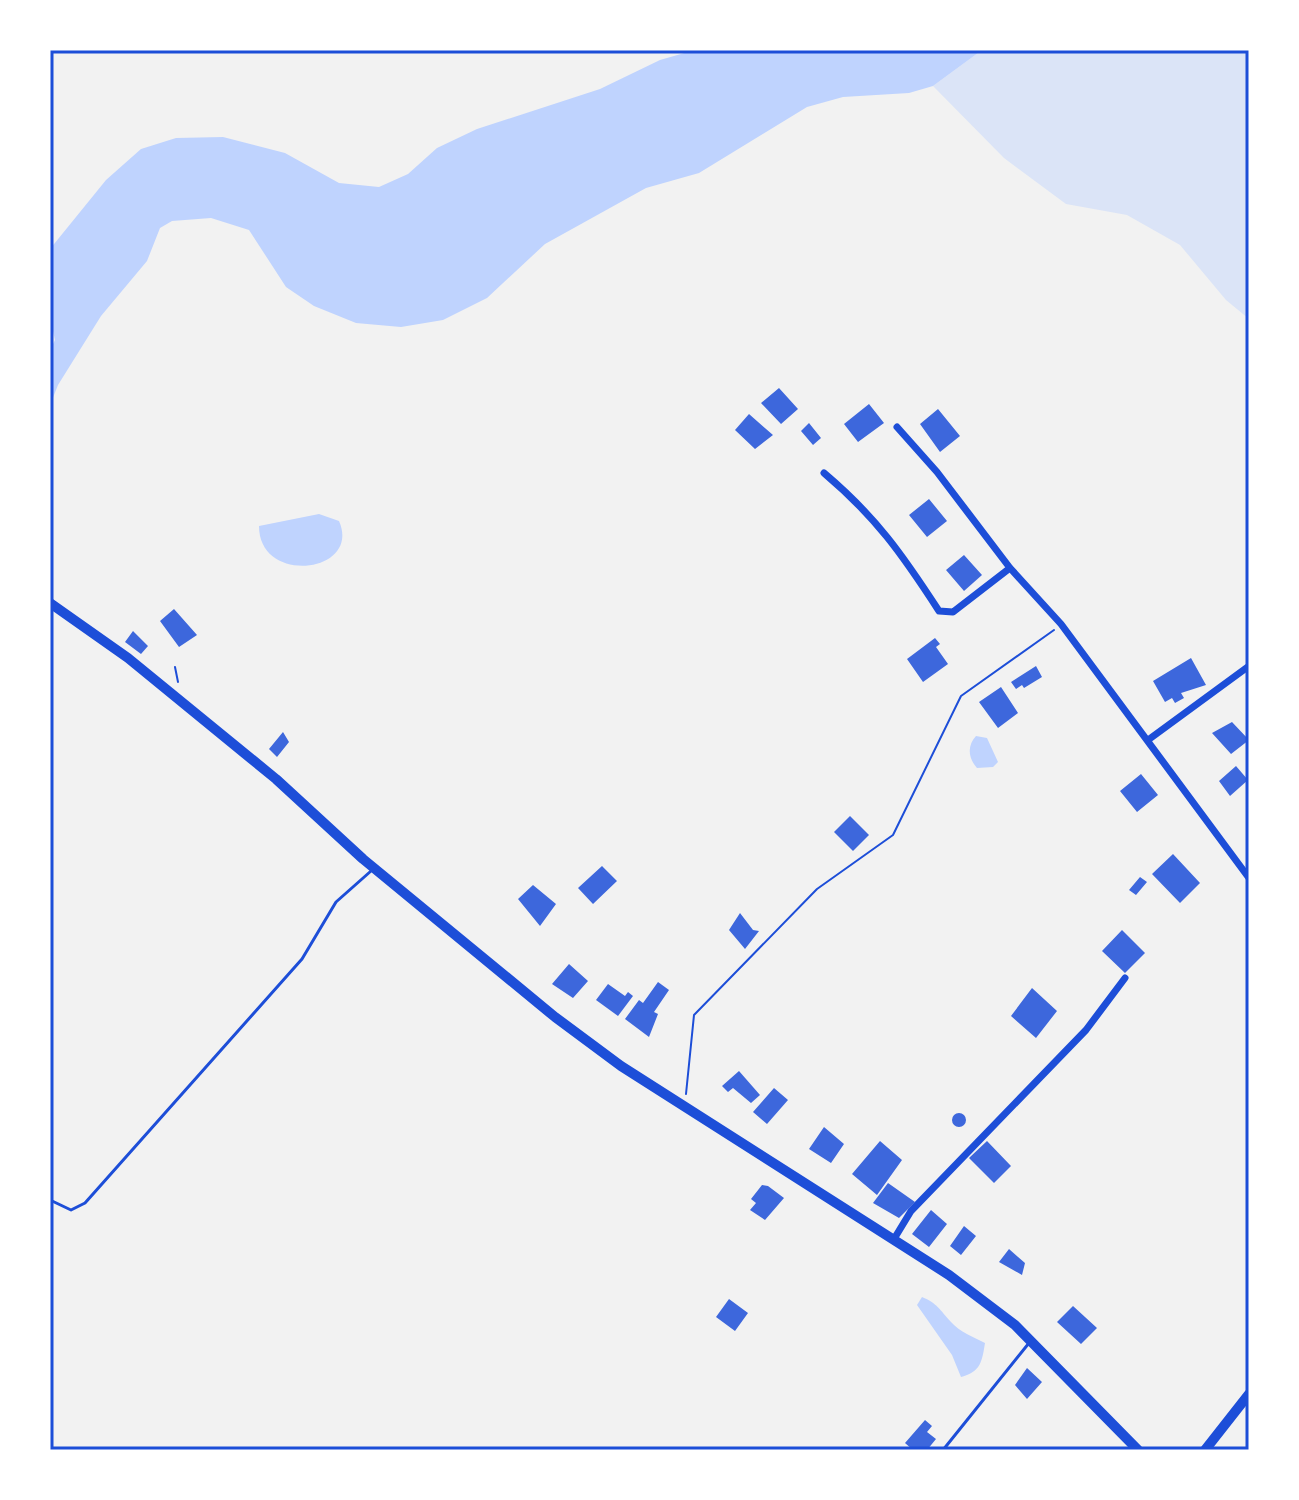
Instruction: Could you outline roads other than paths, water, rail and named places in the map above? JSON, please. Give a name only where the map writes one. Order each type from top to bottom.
[{"type":"main road","points":[[50,603],[128,658],[276,779],[375,869],[511,984],[621,1066],[949,1275],[1031,1340],[1138,1450]]},
{"type":"main road","points":[[1205,1450],[1249,1394]]},
{"type":"street","points":[[897,427],[937,472],[1010,568],[1061,624],[1249,878]]},
{"type":"street","points":[[824,473],[863,506],[896,544],[939,611],[953,612],[1010,568]]},
{"type":"street","points":[[1148,740],[1249,666]]},
{"type":"street","points":[[894,1239],[911,1211],[1086,1030],[1125,978]]},
{"type":"lane","points":[[50,1200],[64,1210],[75,1210],[85,1203],[302,959],[336,902],[375,869]]},
{"type":"lane","points":[[943,1450],[1031,1340]]},
{"type":"water","points":[[695,50],[982,50],[933,86],[909,93],[843,97],[807,107],[699,173],[646,188],[545,244],[487,298],[443,320],[401,327],[356,323],[314,306],[286,287],[249,230],[211,218],[172,221],[160,228],[147,261],[101,316],[58,385],[50,405],[50,350],[55,340],[50,318],[50,249],[106,180],[141,149],[176,138],[223,137],[285,153],[339,183],[379,187],[408,174],[437,148],[477,129],[600,89],[660,60]]},
{"type":"water","points":[[319,514],[339,521],[342,539],[336,552],[324,561],[308,566],[290,564],[275,558],[263,545],[259,526]]},
{"type":"water","points":[[976,736],[987,738],[998,762],[993,767],[977,768],[972,760],[970,748]]},
{"type":"water","points":[[922,1297],[935,1304],[958,1329],[985,1343],[981,1360],[973,1372],[961,1377],[952,1355],[917,1305]]}]
